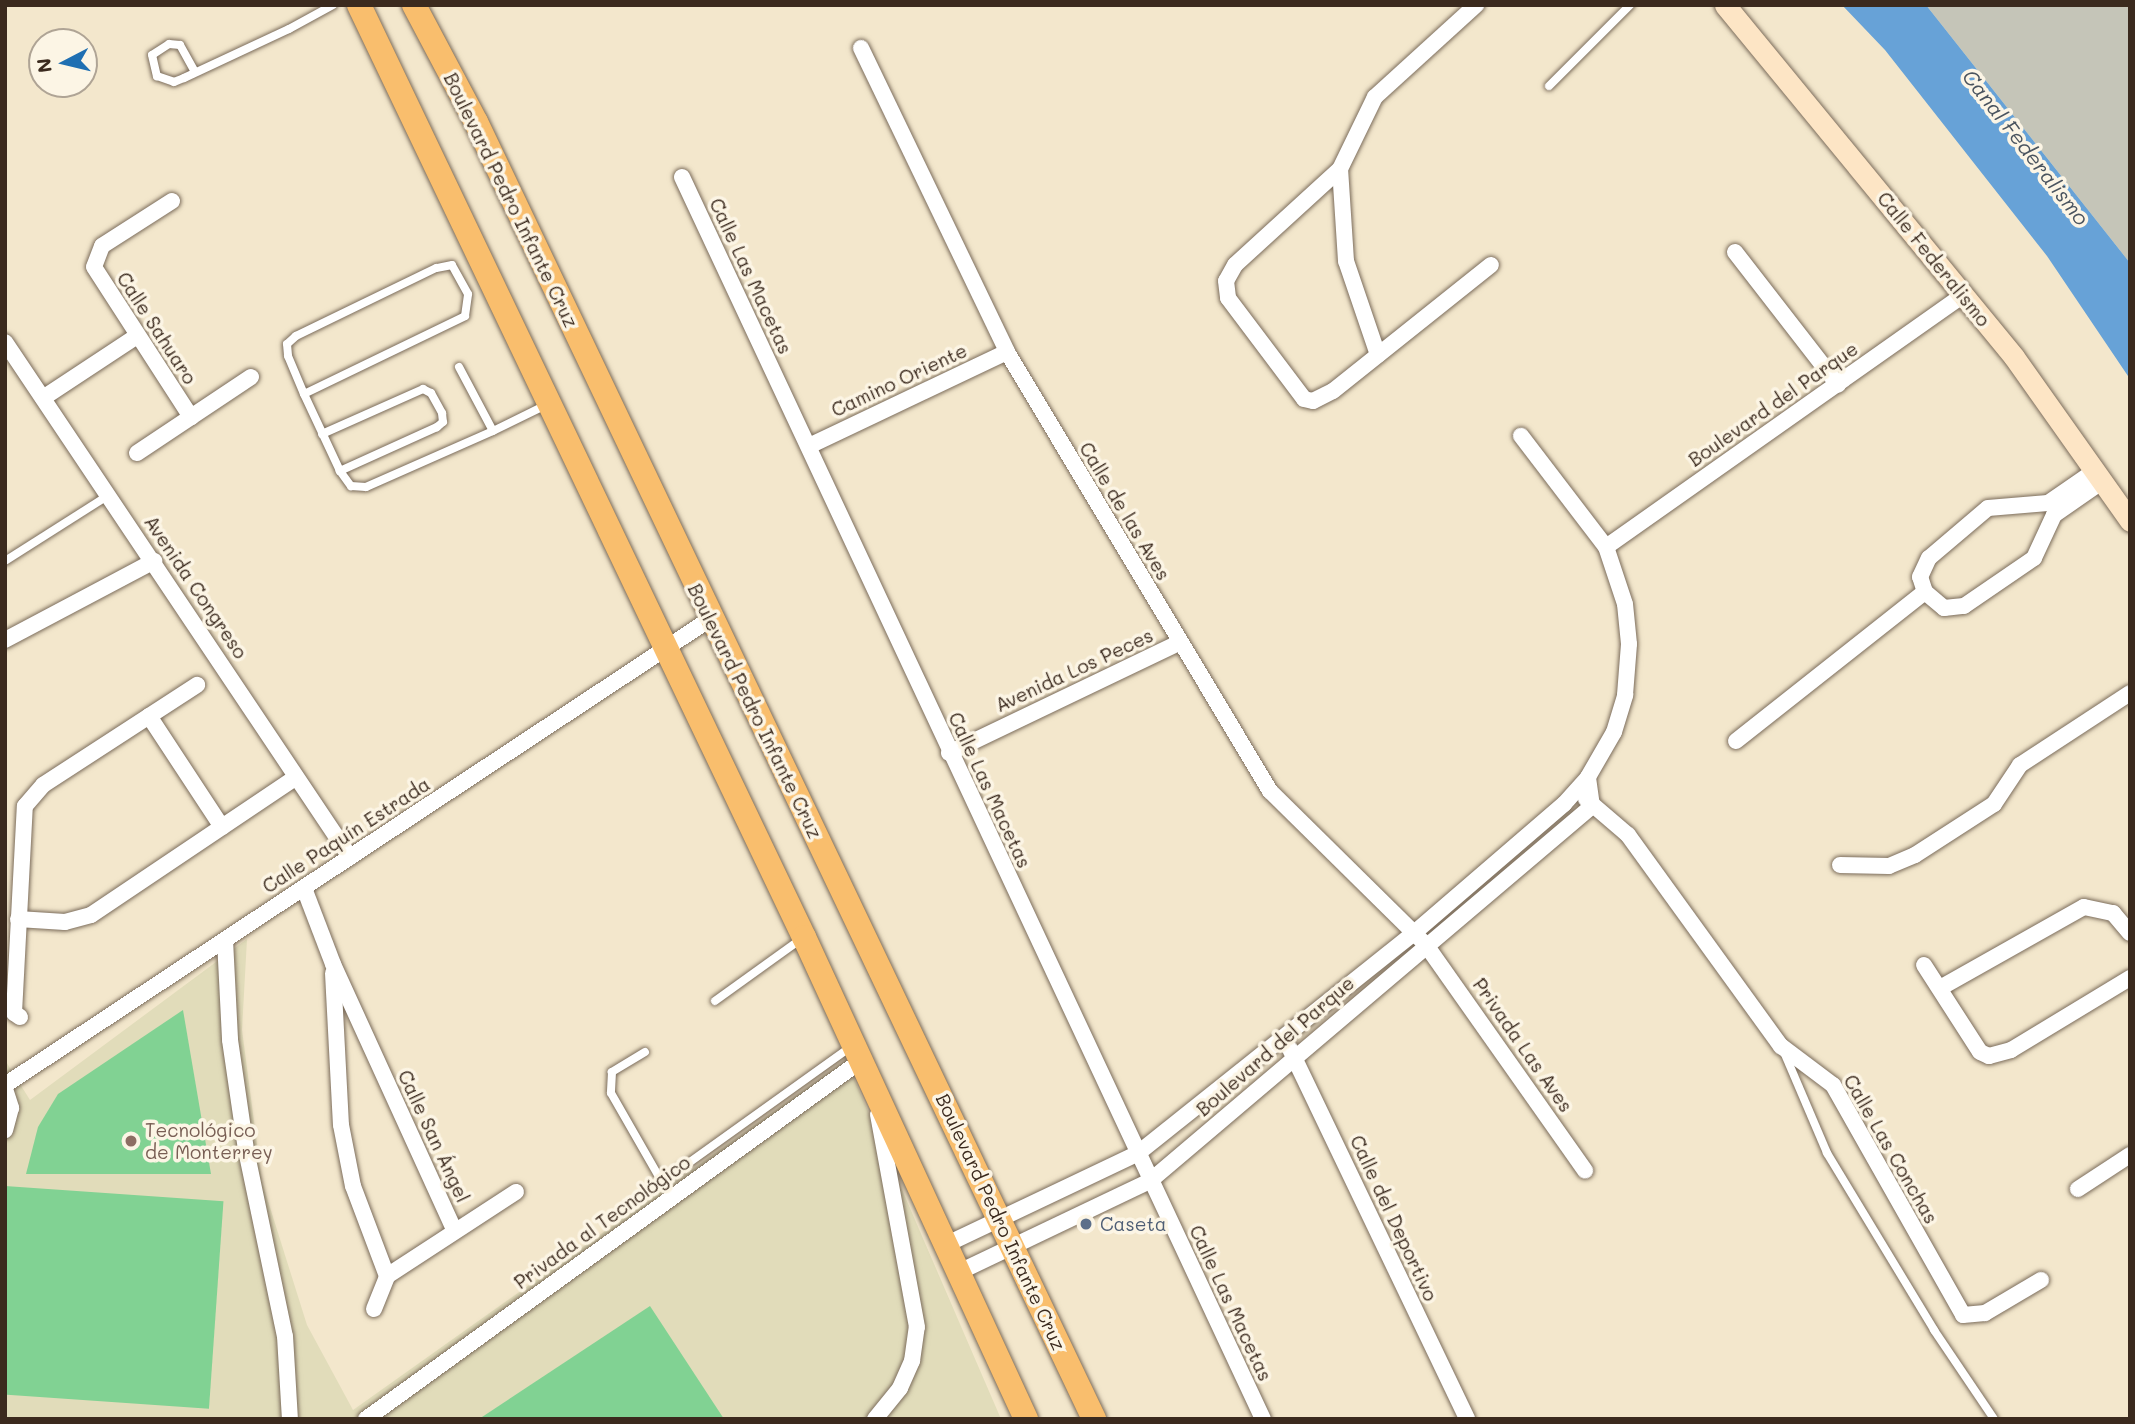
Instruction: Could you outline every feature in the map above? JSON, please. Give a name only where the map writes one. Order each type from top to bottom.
[{"type":"highway","points":[[359,5],[804,937],[1021,1417]]},
{"type":"highway","name":"Boulevard Pedro Infante Cruz","points":[[414,5],[476,121],[710,620],[1014,1247],[1094,1419]]},
{"type":"main road","name":"Calle Federalismo","points":[[1725,5],[2038,388],[2130,522]]},
{"type":"street","points":[[1476,5],[1375,97],[1340,169],[1235,265],[1226,291],[1304,399],[1323,398],[1491,265]]},
{"type":"street","name":"Calle de las Aves","points":[[861,48],[1007,352],[1270,791],[1426,945]]},
{"type":"street","points":[[1340,169],[1349,274],[1378,355]]},
{"type":"street","name":"Calle Las Macetas","points":[[681,177],[809,446],[1137,1154],[1264,1419]]},
{"type":"street","name":"Calle Sahuaro","points":[[172,201],[102,246],[95,259],[96,274],[191,417]]},
{"type":"street","points":[[1735,251],[1838,385]]},
{"type":"street","name":"Boulevard del Parque","points":[[1606,547],[1963,295]]},
{"type":"street","points":[[43,398],[137,336]]},
{"type":"street","name":"Avenida Congreso","points":[[5,342],[350,857]]},
{"type":"street","name":"Camino Oriente","points":[[809,446],[1007,352]]},
{"type":"street","points":[[137,453],[251,377]]},
{"type":"street","points":[[1521,436],[1606,547],[1625,604],[1628,671],[1621,714],[1583,783]]},
{"type":"street","points":[[2100,476],[2054,516],[2044,544],[2034,558],[1965,606],[1944,608],[1925,592],[1920,577],[1929,558],[1989,508],[2048,503],[2100,476]]},
{"type":"street","points":[[2025,505],[2041,524],[2044,544]]},
{"type":"street","points":[[5,640],[154,561]]},
{"type":"street","points":[[1736,741],[1925,592]]},
{"type":"street","name":"Calle Paquín Estrada","points":[[5,1087],[710,620]]},
{"type":"street","name":"Avenida Los Peces","points":[[949,752],[1179,643]]},
{"type":"street","points":[[20,1017],[14,1013],[25,806],[43,785],[197,685]]},
{"type":"street","points":[[1840,865],[1889,866],[1915,855],[1994,804],[2020,765],[2130,693]]},
{"type":"street","points":[[149,716],[222,827]]},
{"type":"street","points":[[18,919],[65,922],[91,915],[296,776]]},
{"type":"street","name":"Boulevard del Parque","points":[[945,1245],[1137,1154],[1281,1036],[1414,933],[1583,783]]},
{"type":"street","name":"Calle Las Conchas","points":[[1583,783],[1592,806],[1628,835],[1782,1046],[1833,1086],[1963,1315],[1984,1313],[2041,1280]]},
{"type":"street","name":"Boulevard del Parque","points":[[957,1273],[1150,1181],[1295,1055],[1592,806]]},
{"type":"street","name":"Calle San Ángel","points":[[304,888],[333,964],[454,1229],[387,1276],[353,1186],[341,1125],[333,964]]},
{"type":"street","points":[[1940,988],[2084,907],[2113,913],[2130,933]]},
{"type":"street","points":[[225,940],[225,987],[236,1081],[246,1150],[285,1336],[290,1419]]},
{"type":"street","name":"Privada Las Aves","points":[[1426,945],[1586,1170]]},
{"type":"street","points":[[1924,965],[1980,1052],[1989,1056],[2011,1050],[2130,978]]},
{"type":"street","name":"Calle del Deportivo","points":[[1281,1036],[1295,1055],[1467,1419]]},
{"type":"street","points":[[862,1061],[916,1327],[912,1361],[900,1388],[875,1419]]},
{"type":"street","name":"Privada al Tecnológico","points":[[366,1419],[862,1061]]},
{"type":"street","points":[[5,1087],[11,1108],[5,1130]]},
{"type":"street","points":[[2078,1189],[2130,1155]]},
{"type":"street","points":[[454,1229],[516,1192]]},
{"type":"street","points":[[374,1309],[387,1276]]},
{"type":"lane","points":[[195,72],[180,45],[169,44],[152,55],[161,81],[174,82],[195,72],[332,5]]},
{"type":"lane","points":[[1549,86],[1630,5]]},
{"type":"lane","points":[[304,394],[464,316],[470,300],[456,268],[436,268],[291,339],[288,356],[304,394],[322,434],[340,471],[351,486],[366,487],[548,404]]},
{"type":"lane","points":[[459,367],[493,431]]},
{"type":"lane","points":[[322,434],[418,390],[431,393],[442,413],[443,422],[437,427],[340,471]]},
{"type":"lane","points":[[5,561],[109,495]]},
{"type":"lane","points":[[715,1001],[804,937]]},
{"type":"lane","points":[[1782,1046],[1827,1153],[1934,1331],[1994,1419]]},
{"type":"lane","points":[[645,1052],[612,1072],[611,1093],[662,1182],[862,1061]]},
{"type":"shaded area","points":[[1926,5],[2130,5],[2130,263]]},
{"type":"shaded area","name":"Tecnológico de Monterrey","points":[[247,939],[242,1030],[262,1182],[307,1325],[353,1410],[846,1060],[1001,1419],[5,1419],[5,1060],[30,1100]]},
{"type":"green space","points":[[183,1010],[211,1174],[26,1174],[38,1127],[58,1094]]},
{"type":"green space","points":[[5,1186],[223,1201],[209,1409],[5,1395]]},
{"type":"green space","points":[[650,1306],[724,1419],[479,1419]]},
{"type":"water","name":"Canal Federalismo","points":[[1842,5],[1926,5],[2130,263],[2130,379],[2047,256],[1885,50]]},
{"type":"place","name":"Tecnológico de Monterrey","points":[[131,1141]]},
{"type":"place","name":"Caseta","points":[[1086,1224]]}]
